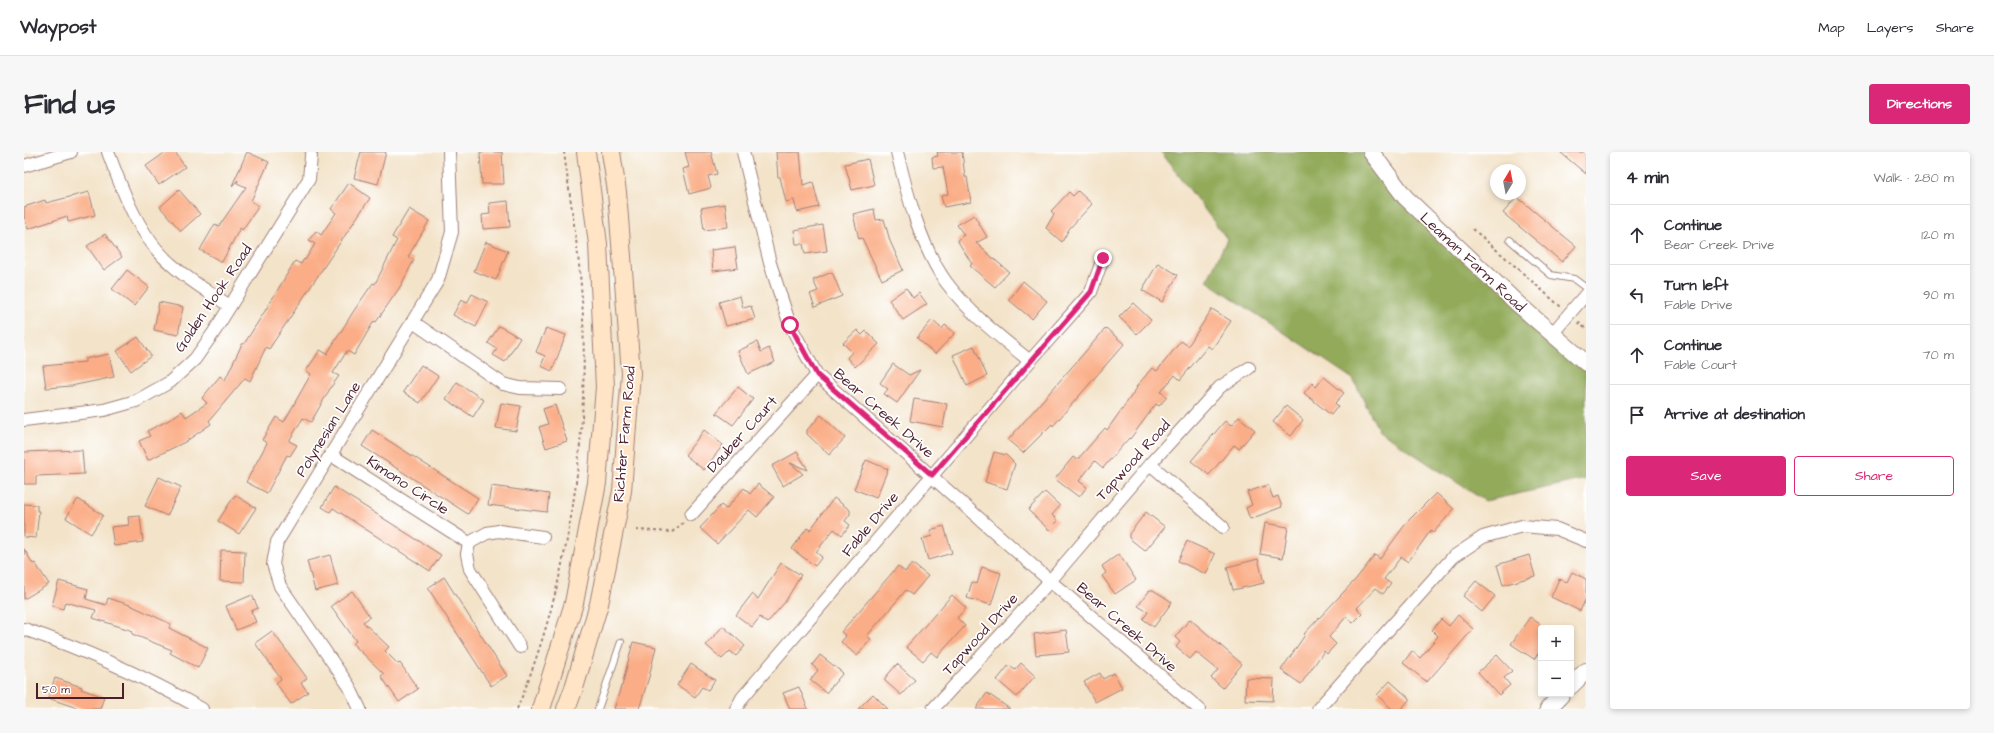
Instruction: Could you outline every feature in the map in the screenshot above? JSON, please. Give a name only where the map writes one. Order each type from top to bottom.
[{"type":"main road","name":"Richter Farm Road","points":[[541,709],[548,692],[575,596],[597,483],[605,387],[598,244],[586,152]]},
{"type":"main road","name":"Richter Farm Road","points":[[566,709],[574,688],[599,604],[622,491],[632,373],[617,192],[611,152]]},
{"type":"street","points":[[24,166],[72,152]]},
{"type":"street","points":[[108,152],[119,182],[135,215],[152,242],[171,265],[230,306]]},
{"type":"street","name":"Polynesian Lane","points":[[360,709],[349,686],[280,586],[273,564],[277,542],[438,280],[452,232],[449,152]]},
{"type":"street","name":"Bear Creek Drive","points":[[743,152],[770,264],[790,325],[817,375],[932,475],[1050,581],[1199,709]]},
{"type":"street","points":[[897,152],[909,200],[926,244],[946,281],[982,322],[1030,361]]},
{"type":"street","name":"Leaman Farm Road","points":[[1370,152],[1404,197],[1518,304],[1586,363]]},
{"type":"street","name":"Golden Hook Road","points":[[24,420],[104,410],[136,401],[170,382],[195,359],[230,306],[309,179],[311,156]]},
{"type":"street","name":"Fable Drive","points":[[736,709],[742,698],[932,475],[1091,292],[1103,258]]},
{"type":"street","points":[[1552,334],[1586,294]]},
{"type":"street","points":[[412,322],[504,384],[520,388],[562,389]]},
{"type":"street","name":"Tapwood Road","points":[[1050,581],[1150,464],[1220,387],[1249,368]]},
{"type":"street","name":"Dauber Court","points":[[691,515],[817,375]]},
{"type":"street","name":"Kimono Circle","points":[[331,455],[469,543]]},
{"type":"street","points":[[1150,464],[1223,527]]},
{"type":"street","points":[[1318,709],[1454,558],[1483,537],[1522,526],[1557,529],[1586,541]]},
{"type":"street","points":[[520,647],[470,569],[467,554],[469,543],[487,533],[500,531],[543,537]]},
{"type":"street","name":"Tapwood Drive","points":[[933,709],[1050,581]]},
{"type":"street","points":[[24,630],[83,650],[160,686],[202,709]]},
{"type":"street","points":[[1574,683],[1586,671]]},
{"type":"street","points":[[1548,709],[1559,697]]},
{"type":"lane","points":[[1510,240],[1551,275],[1574,279],[1586,288]]},
{"type":"lane","points":[[598,709],[621,642]]},
{"type":"path","points":[[517,709],[545,631],[559,574],[574,499],[580,450],[585,379],[583,316],[577,249],[564,152]]},
{"type":"path","points":[[1473,229],[1586,329]]},
{"type":"path","points":[[636,530],[672,532],[680,527],[691,515]]},
{"type":"green space","points":[[1161,152],[1362,152],[1399,200],[1586,363],[1586,479],[1485,501],[1379,431],[1353,379],[1207,281],[1227,239]]},
{"type":"building","points":[[166,152],[175,152],[185,167],[159,185],[146,166]]},
{"type":"building","points":[[247,152],[269,162],[251,201],[259,206],[242,230],[240,228],[222,262],[200,250],[215,224],[219,226],[246,187],[237,183],[238,180],[232,186]]},
{"type":"building","points":[[361,152],[386,152],[378,184],[354,178]]},
{"type":"building","points":[[480,152],[502,152],[504,184],[482,184]]},
{"type":"building","points":[[685,152],[711,152],[717,174],[708,176],[711,188],[689,194],[683,169],[689,167]]},
{"type":"building","points":[[776,152],[800,152],[803,185],[813,182],[819,207],[797,212],[794,200],[786,202],[780,177],[778,177]]},
{"type":"building","points":[[937,152],[962,152],[965,177],[967,177],[971,202],[944,207],[941,196],[948,194],[943,167],[933,168],[932,157],[938,156]]},
{"type":"building","points":[[1560,152],[1586,152],[1586,174]]},
{"type":"building","points":[[868,159],[874,185],[852,190],[845,164]]},
{"type":"building","points":[[349,183],[370,198],[269,349],[266,347],[250,381],[245,378],[209,421],[211,424],[185,442],[148,460],[139,441],[150,436],[147,431],[169,420],[182,411],[186,417],[207,403],[202,398],[220,376],[225,380],[242,344],[244,344],[295,261],[301,264],[304,259],[305,260],[315,244],[309,240],[316,231],[321,235],[336,213],[331,209]]},
{"type":"building","points":[[179,190],[200,214],[181,231],[160,207]]},
{"type":"building","points":[[1078,191],[1092,204],[1069,229],[1062,242],[1046,228],[1054,214],[1051,211],[1069,192],[1073,196]]},
{"type":"building","points":[[89,192],[95,215],[68,222],[67,216],[28,229],[24,216],[24,207],[45,200],[46,203]]},
{"type":"building","points":[[1514,200],[1521,200],[1576,246],[1562,262],[1503,213]]},
{"type":"building","points":[[508,201],[510,227],[483,229],[482,215],[490,214],[489,203]]},
{"type":"building","points":[[725,204],[728,227],[704,230],[701,208]]},
{"type":"building","points":[[409,209],[429,221],[408,257],[414,260],[400,287],[376,322],[374,321],[354,355],[347,351],[333,373],[339,376],[311,422],[303,418],[289,441],[297,445],[290,456],[287,455],[267,493],[246,482],[267,443],[262,440],[276,417],[284,422],[311,374],[306,371],[320,350],[327,354],[353,312],[373,283],[375,284],[397,240],[392,237]]},
{"type":"building","points":[[874,209],[876,220],[884,219],[890,241],[903,270],[882,280],[862,238],[859,239],[853,214]]},
{"type":"building","points":[[974,215],[987,237],[976,243],[1009,272],[995,287],[970,266],[972,264],[957,240],[964,235],[957,225]]},
{"type":"building","points":[[823,225],[827,251],[805,254],[803,244],[796,244],[794,230]]},
{"type":"building","points":[[105,234],[122,257],[104,270],[87,246]]},
{"type":"building","points":[[486,242],[508,251],[496,280],[474,271]]},
{"type":"building","points":[[735,247],[738,268],[713,271],[711,250]]},
{"type":"building","points":[[1158,263],[1178,275],[1162,302],[1142,290]]},
{"type":"building","points":[[127,270],[149,287],[134,306],[112,289]]},
{"type":"building","points":[[832,272],[842,296],[815,307],[810,294],[818,291],[813,280]]},
{"type":"building","points":[[1023,281],[1047,301],[1032,319],[1009,300]]},
{"type":"building","points":[[906,288],[913,298],[919,293],[927,304],[903,320],[889,300]]},
{"type":"building","points":[[472,294],[488,302],[476,327],[453,315],[461,300],[467,303]]},
{"type":"building","points":[[740,296],[743,308],[751,306],[755,319],[726,326],[719,302]]},
{"type":"building","points":[[159,302],[183,307],[178,335],[154,330]]},
{"type":"building","points":[[1133,303],[1151,320],[1137,334],[1119,317]]},
{"type":"building","points":[[1212,309],[1231,321],[1212,349],[1208,346],[1180,380],[1175,375],[1161,392],[1167,397],[1159,406],[1156,404],[1130,439],[1129,438],[1103,468],[1095,461],[1079,481],[1087,487],[1079,497],[1055,479],[1073,457],[1077,460],[1105,428],[1107,430],[1137,388],[1136,387],[1152,368],[1157,371],[1181,341],[1188,346]]},
{"type":"building","points":[[932,320],[942,329],[945,325],[955,333],[935,354],[917,338]]},
{"type":"building","points":[[499,326],[520,338],[505,362],[493,355],[497,349],[488,343]]},
{"type":"building","points":[[546,328],[566,335],[552,371],[541,366],[545,356],[536,352]]},
{"type":"building","points":[[1106,328],[1124,344],[1053,426],[1052,424],[1023,453],[1008,440]]},
{"type":"building","points":[[857,330],[862,335],[866,331],[879,344],[855,367],[847,358],[852,352],[843,343]]},
{"type":"building","points":[[138,337],[151,356],[131,371],[117,351]]},
{"type":"building","points":[[757,342],[761,352],[769,348],[775,362],[748,374],[738,351]]},
{"type":"building","points":[[974,346],[987,376],[967,386],[953,355]]},
{"type":"building","points":[[109,354],[114,377],[71,386],[46,388],[43,366],[85,362],[85,359]]},
{"type":"building","points":[[893,364],[909,375],[920,370],[897,403],[884,394],[888,389],[880,383]]},
{"type":"building","points":[[421,365],[438,376],[420,403],[403,392]]},
{"type":"building","points":[[1324,377],[1344,393],[1335,403],[1338,406],[1331,415],[1304,393],[1312,383],[1316,387]]},
{"type":"building","points":[[457,382],[484,400],[473,417],[446,399]]},
{"type":"building","points":[[738,387],[753,399],[733,425],[716,413]]},
{"type":"building","points":[[914,399],[947,404],[943,427],[910,421]]},
{"type":"building","points":[[501,403],[521,406],[516,431],[496,428]]},
{"type":"building","points":[[555,405],[567,441],[546,448],[539,427],[548,424],[543,409]]},
{"type":"building","points":[[1286,406],[1303,420],[1291,436],[1273,422]]},
{"type":"building","points":[[821,415],[845,438],[829,455],[807,434],[807,430]]},
{"type":"building","points":[[1239,417],[1255,430],[1239,449],[1234,445],[1209,475],[1191,461],[1225,421],[1231,426]]},
{"type":"building","points":[[372,430],[478,498],[468,514],[362,446]]},
{"type":"building","points":[[704,430],[723,445],[704,470],[685,455]]},
{"type":"building","points":[[82,450],[84,474],[36,476],[36,484],[24,484],[24,452]]},
{"type":"building","points":[[797,452],[808,470],[790,463],[803,474],[783,486],[772,466]]},
{"type":"building","points":[[994,452],[1006,455],[1015,464],[1007,489],[985,482]]},
{"type":"building","points":[[866,460],[888,469],[876,498],[854,489]]},
{"type":"building","points":[[159,477],[181,487],[167,516],[145,506]]},
{"type":"building","points":[[758,484],[774,497],[757,517],[749,510],[717,544],[700,528],[721,505],[726,509],[744,488],[750,494]]},
{"type":"building","points":[[1268,485],[1273,498],[1278,496],[1282,507],[1250,519],[1246,508],[1252,505],[1247,492]]},
{"type":"building","points":[[491,486],[549,494],[547,512],[488,505]]},
{"type":"building","points":[[334,487],[441,555],[430,571],[333,508],[330,512],[322,507]]},
{"type":"building","points":[[1045,492],[1060,506],[1052,515],[1058,521],[1049,530],[1028,510]]},
{"type":"building","points":[[1436,493],[1454,509],[1433,533],[1431,530],[1408,562],[1401,557],[1384,579],[1391,584],[1383,594],[1376,588],[1357,608],[1362,614],[1353,623],[1346,617],[1329,637],[1336,644],[1327,654],[1324,651],[1301,684],[1281,670],[1305,635],[1304,634],[1356,579],[1375,555],[1380,559],[1407,522]]},
{"type":"building","points":[[235,495],[256,508],[239,534],[218,521]]},
{"type":"building","points":[[834,498],[850,510],[850,514],[845,521],[850,525],[842,535],[834,529],[816,552],[822,557],[815,566],[792,549],[807,528],[810,530]]},
{"type":"building","points":[[78,499],[103,515],[91,534],[66,518]]},
{"type":"building","points":[[24,504],[37,505],[37,511],[39,511],[36,538],[24,537]]},
{"type":"building","points":[[1146,512],[1165,527],[1145,551],[1129,538],[1129,534]]},
{"type":"building","points":[[140,516],[143,542],[114,546],[111,527],[129,525],[128,517]]},
{"type":"building","points":[[1265,523],[1288,527],[1283,558],[1260,554]]},
{"type":"building","points":[[944,526],[952,553],[928,560],[922,539],[932,536],[930,530]]},
{"type":"building","points":[[1187,541],[1215,554],[1206,574],[1178,561]]},
{"type":"building","points":[[24,549],[33,564],[35,563],[49,584],[24,599]]},
{"type":"building","points":[[221,550],[245,551],[244,582],[220,581]]},
{"type":"building","points":[[1119,554],[1136,580],[1115,594],[1102,576],[1106,573],[1102,566]]},
{"type":"building","points":[[330,555],[338,585],[315,591],[307,561]]},
{"type":"building","points":[[1529,555],[1535,576],[1503,585],[1497,565]]},
{"type":"building","points":[[1258,559],[1264,583],[1233,590],[1227,567]]},
{"type":"building","points":[[781,563],[801,575],[785,602],[767,623],[760,617],[752,627],[736,615],[752,594],[758,599]]},
{"type":"building","points":[[911,565],[914,565],[928,576],[912,595],[906,590],[867,636],[871,639],[857,656],[841,642],[846,636],[841,632],[898,566],[905,572]]},
{"type":"building","points":[[982,567],[1001,573],[991,605],[967,598],[972,582],[977,584]]},
{"type":"building","points":[[1572,572],[1586,579],[1586,598],[1580,611],[1551,597],[1559,579],[1567,582]]},
{"type":"building","points":[[444,577],[507,676],[491,686],[428,588]]},
{"type":"building","points":[[59,581],[88,589],[86,599],[106,605],[108,598],[130,605],[171,624],[169,628],[208,648],[198,668],[170,653],[172,650],[132,634],[133,631],[93,618],[96,610],[65,602],[63,609],[52,605]]},
{"type":"building","points":[[1476,581],[1495,596],[1482,612],[1463,596]]},
{"type":"building","points":[[1150,590],[1153,590],[1172,602],[1154,627],[1143,619],[1148,612],[1138,606]]},
{"type":"building","points":[[352,591],[370,617],[363,622],[389,647],[385,651],[398,664],[400,663],[418,689],[399,702],[381,676],[384,674],[353,644],[356,641],[331,606]]},
{"type":"building","points":[[252,595],[258,608],[251,611],[256,622],[236,630],[226,606]]},
{"type":"building","points":[[952,595],[966,608],[957,618],[965,626],[937,657],[931,652],[923,661],[906,647]]},
{"type":"building","points":[[1458,615],[1473,629],[1427,682],[1403,663],[1412,651],[1420,658],[1438,636],[1432,630],[1441,619],[1449,626]]},
{"type":"building","points":[[1530,617],[1541,625],[1538,625],[1538,654],[1534,659],[1511,644]]},
{"type":"building","points":[[1190,619],[1242,664],[1223,688],[1211,678],[1218,670],[1196,652],[1190,659],[1176,647],[1180,642],[1175,637]]},
{"type":"building","points":[[723,626],[745,646],[736,656],[730,651],[722,659],[706,645]]},
{"type":"building","points":[[1066,630],[1069,652],[1036,655],[1034,634]]},
{"type":"building","points":[[272,631],[307,678],[301,683],[308,692],[291,704],[276,683],[281,679],[255,643]]},
{"type":"building","points":[[633,642],[656,647],[649,677],[639,709],[614,709],[622,686]]},
{"type":"building","points":[[820,655],[843,673],[826,693],[810,680],[818,670],[812,665]]},
{"type":"building","points":[[1497,655],[1512,671],[1504,678],[1510,685],[1499,695],[1478,672]]},
{"type":"building","points":[[1021,663],[1035,676],[1017,697],[997,680],[1009,665],[1015,670]]},
{"type":"building","points":[[691,664],[715,680],[708,690],[702,687],[695,697],[677,685]]},
{"type":"building","points":[[897,664],[915,680],[901,695],[885,681],[885,678]]},
{"type":"building","points":[[1100,673],[1103,679],[1114,673],[1122,688],[1095,702],[1084,682]]},
{"type":"building","points":[[55,678],[82,687],[81,689],[104,697],[100,709],[80,709],[48,698]]},
{"type":"building","points":[[1246,678],[1274,679],[1273,701],[1245,700]]},
{"type":"building","points":[[1390,681],[1410,699],[1401,709],[1392,709],[1377,695]]},
{"type":"building","points":[[799,687],[808,709],[790,709],[783,693]]},
{"type":"building","points":[[987,693],[1010,709],[976,709]]},
{"type":"building","points":[[873,694],[888,709],[858,709]]},
{"type":"route","points":[[790,325],[801,348],[817,375],[932,475],[1091,292],[1103,258]]}]
